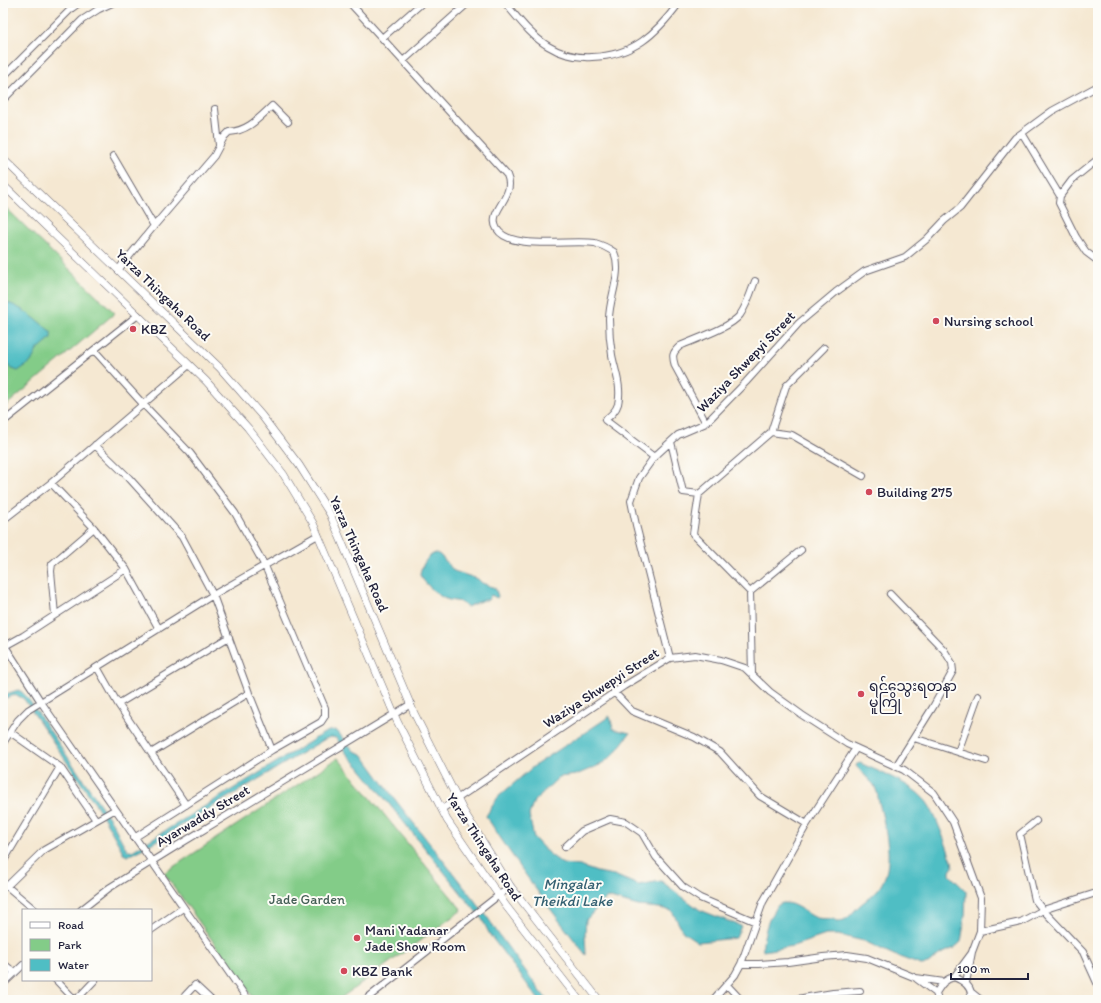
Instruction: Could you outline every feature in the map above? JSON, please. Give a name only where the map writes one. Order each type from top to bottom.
[{"type":"main road","name":"Yarza Thingaha Road","points":[[3,159],[220,368],[262,416],[299,465],[330,514],[411,704],[457,798],[511,888],[598,1000]]},
{"type":"main road","name":"Yarza Thingaha Road","points":[[3,185],[206,382],[248,428],[284,475],[313,523],[394,714],[447,820],[499,896],[579,1000]]},
{"type":"street","points":[[3,77],[70,6],[78,3]]},
{"type":"street","points":[[3,100],[82,20],[112,3]]},
{"type":"street","points":[[253,3],[278,3]]},
{"type":"street","points":[[350,3],[507,175],[510,181],[509,190],[504,203],[494,216],[494,224],[498,231],[505,236],[539,243],[595,243],[614,252],[618,264],[609,316],[609,336],[619,394],[615,412],[605,420],[654,456]]},
{"type":"street","points":[[382,38],[422,3]]},
{"type":"street","points":[[403,61],[468,3]]},
{"type":"street","points":[[505,3],[537,38],[549,47],[567,55],[584,58],[607,57],[627,51],[648,37],[666,20],[679,3]]},
{"type":"street","name":"Waziya Shwepyi Street","points":[[442,809],[614,692],[670,658],[631,501],[639,478],[654,456],[678,436],[706,422],[746,382],[799,323],[836,292],[865,271],[905,257],[928,239],[944,221],[960,208],[1015,138],[1052,111],[1098,86]]},
{"type":"street","points":[[118,270],[214,156],[229,132],[246,128],[257,122],[272,106],[288,122]]},
{"type":"street","points":[[215,109],[220,145]]},
{"type":"street","points":[[1022,133],[1060,196]]},
{"type":"street","points":[[113,156],[154,226]]},
{"type":"street","points":[[1098,159],[1072,180],[1060,196],[1059,203],[1076,237],[1086,252],[1098,261]]},
{"type":"street","points":[[706,422],[675,366],[672,356],[674,351],[680,346],[723,327],[739,316],[744,309],[755,281]]},
{"type":"street","points":[[3,422],[138,315]]},
{"type":"street","points":[[752,674],[750,592],[693,534],[699,494],[771,432],[786,386],[824,348]]},
{"type":"street","points":[[94,350],[190,453],[235,513],[265,566],[325,708],[325,716],[321,722],[272,750],[134,838]]},
{"type":"street","points":[[3,520],[51,483],[189,365]]},
{"type":"street","points":[[771,432],[792,435],[863,476]]},
{"type":"street","points":[[671,442],[683,492],[699,494]]},
{"type":"street","points":[[95,445],[129,478],[182,538],[213,595],[248,693],[272,750]]},
{"type":"street","points":[[51,483],[94,528],[126,569],[159,629]]},
{"type":"street","points":[[55,615],[50,571],[52,564],[94,528]]},
{"type":"street","points":[[3,743],[18,720],[31,708],[213,595],[318,535]]},
{"type":"street","points":[[750,592],[801,550]]},
{"type":"street","points":[[4,646],[23,636],[126,569]]},
{"type":"street","points":[[890,594],[944,650],[952,663],[953,671],[933,707],[896,766]]},
{"type":"street","points":[[118,704],[229,637]]},
{"type":"street","points":[[3,639],[4,646],[114,810],[248,1000]]},
{"type":"street","points":[[670,658],[695,655],[721,660],[745,668],[770,692],[789,706],[848,744],[904,770],[934,793],[953,822],[981,898],[980,931],[972,952],[966,983]]},
{"type":"street","points":[[97,667],[118,704],[186,805]]},
{"type":"street","points":[[614,692],[632,711],[694,737],[720,752],[760,796],[807,824]]},
{"type":"street","points":[[150,753],[248,693]]},
{"type":"street","points":[[958,752],[978,696]]},
{"type":"street","points":[[394,714],[411,704]]},
{"type":"street","name":"Ayarwaddy Street","points":[[82,909],[109,888],[394,714]]},
{"type":"street","points":[[10,732],[60,767],[96,820]]},
{"type":"street","points":[[914,738],[986,761]]},
{"type":"street","points":[[712,1000],[735,975],[741,964],[762,902],[807,824],[856,748]]},
{"type":"street","points":[[3,862],[60,767]]},
{"type":"street","points":[[33,909],[5,885],[44,850],[114,810]]},
{"type":"street","points":[[565,847],[582,831],[610,819],[626,822],[642,833],[656,857],[683,887],[700,898],[756,922]]},
{"type":"street","points":[[1036,821],[1020,834],[1035,900],[1083,952],[1098,985]]},
{"type":"street","points":[[365,1000],[511,888]]},
{"type":"street","points":[[980,931],[1021,922],[1043,910],[1096,893]]},
{"type":"street","points":[[152,929],[183,908]]},
{"type":"street","points":[[936,993],[944,982],[954,977],[972,952]]},
{"type":"street","points":[[741,964],[788,962],[846,955],[867,958],[916,978],[944,982]]},
{"type":"street","points":[[3,963],[15,973]]},
{"type":"street","points":[[3,984],[22,966]]},
{"type":"street","points":[[954,977],[966,983],[971,992],[981,1000]]},
{"type":"street","points":[[916,978],[936,993],[938,1000]]},
{"type":"street","points":[[57,981],[75,1000],[94,981]]},
{"type":"street","points":[[181,1000],[195,985],[211,1000]]},
{"type":"street","points":[[727,985],[741,1000]]},
{"type":"street","points":[[791,1000],[833,993],[860,991]]},
{"type":"street","points":[[970,1000],[971,992]]},
{"type":"green space","points":[[3,205],[115,313],[3,408]]},
{"type":"green space","name":"Jade Garden","points":[[338,758],[462,910],[338,1000],[255,1000],[164,873]]},
{"type":"water","points":[[3,301],[23,310],[51,332],[51,338],[37,350],[31,362],[18,371],[10,368],[6,354],[7,350],[3,343]]},
{"type":"water","points":[[436,553],[440,555],[454,571],[478,579],[482,583],[495,588],[498,596],[497,598],[491,595],[488,600],[483,600],[467,607],[459,602],[446,599],[439,595],[420,575],[425,562],[430,556]]},
{"type":"water","points":[[18,690],[27,697],[112,822],[124,845],[129,851],[132,851],[324,733],[336,730],[354,751],[362,754],[397,802],[486,915],[547,1000],[539,1000],[490,935],[482,919],[360,768],[346,753],[336,738],[331,737],[325,739],[149,845],[127,856],[124,854],[98,808],[24,699],[21,697],[11,696],[3,699],[3,695]]},
{"type":"water","name":"Mingalar Theikdi Lake","points":[[610,716],[613,729],[630,733],[613,755],[602,764],[576,775],[559,777],[534,801],[529,815],[534,838],[548,853],[563,864],[580,866],[597,872],[614,875],[638,885],[661,881],[700,910],[741,926],[736,938],[698,942],[683,932],[672,911],[660,908],[638,906],[607,897],[586,920],[586,955],[534,887],[486,816],[498,797],[534,766]]},
{"type":"water","points":[[860,763],[904,783],[926,801],[937,821],[952,861],[953,867],[950,871],[950,875],[966,891],[965,917],[961,942],[954,948],[939,955],[928,964],[921,965],[894,955],[864,941],[838,935],[826,935],[793,946],[763,951],[765,931],[771,916],[779,905],[783,903],[792,904],[817,918],[841,921],[849,917],[860,905],[876,892],[881,885],[886,875],[888,864],[885,827],[877,792],[874,785],[856,766]]},
{"type":"place","name":"Nursing school","points":[[936,321]]},
{"type":"place","name":"KBZ","points":[[133,329]]},
{"type":"place","name":"Building 275","points":[[869,492]]},
{"type":"place","name":"ရင်သွေးရတနာ မူကြို","points":[[861,694]]},
{"type":"place","name":"Mani Yadanar Jade Show Room","points":[[357,938]]},
{"type":"place","name":"KBZ Bank","points":[[344,971]]}]
